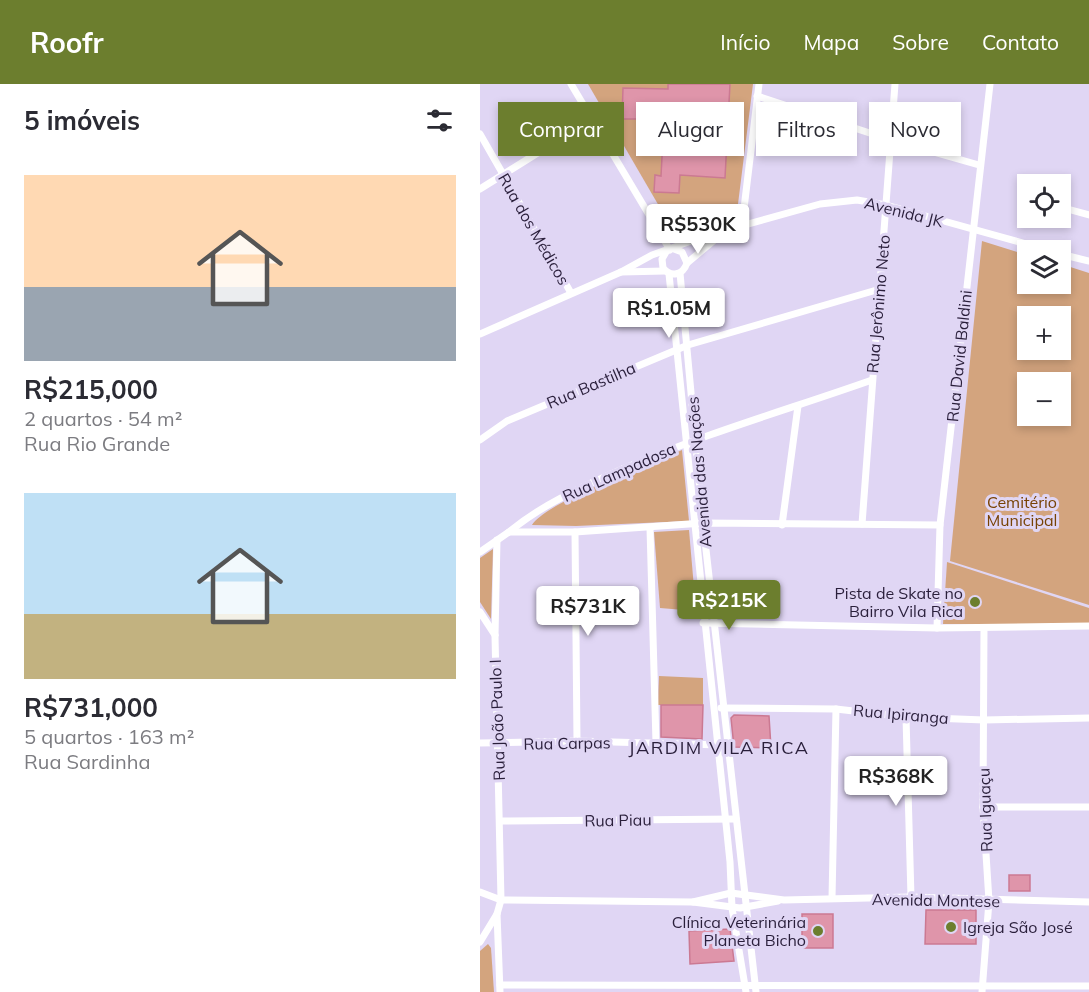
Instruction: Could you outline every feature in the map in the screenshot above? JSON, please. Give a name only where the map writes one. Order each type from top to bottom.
[{"type":"street","points":[[571,84],[582,102]]},
{"type":"street","points":[[742,225],[759,84]]},
{"type":"street","name":"Rua Jerônimo Neto","points":[[894,102],[895,84]]},
{"type":"street","name":"Rua David Baldini","points":[[937,628],[940,525],[979,165],[990,84]]},
{"type":"street","points":[[757,96],[869,133]]},
{"type":"street","name":"Rua dos Médicos","points":[[480,134],[571,293]]},
{"type":"street","points":[[480,189],[533,156]]},
{"type":"street","points":[[614,156],[670,250],[682,252],[687,262],[680,273],[667,272],[662,259],[670,250]]},
{"type":"street","name":"Rua Jerônimo Neto","points":[[862,524],[890,156]]},
{"type":"street","points":[[947,156],[979,165]]},
{"type":"street","name":"Avenida JK","points":[[480,334],[621,272],[642,260],[705,236],[820,204],[857,200],[886,205],[1017,242]]},
{"type":"street","points":[[1071,210],[1089,215]]},
{"type":"street","name":"Avenida JK","points":[[687,262],[724,231]]},
{"type":"street","points":[[1071,257],[1089,261]]},
{"type":"street","name":"Avenida JK","points":[[621,272],[667,272]]},
{"type":"street","name":"Avenida das Nações","points":[[667,272],[678,349],[703,623],[726,818],[732,908],[746,988]]},
{"type":"street","name":"Avenida das Nações","points":[[680,273],[703,523],[756,988]]},
{"type":"street","name":"Rua Bastilha","points":[[480,440],[507,421],[688,345],[880,289]]},
{"type":"street","name":"Rua Lampadosa","points":[[480,552],[554,501],[687,442],[872,380]]},
{"type":"street","points":[[782,525],[798,406]]},
{"type":"street","points":[[509,532],[575,532],[703,523],[940,525]]},
{"type":"street","points":[[650,528],[656,743]]},
{"type":"street","points":[[575,532],[577,741]]},
{"type":"street","name":"Rua João Paulo I","points":[[497,540],[495,636],[501,900],[497,914]]},
{"type":"street","points":[[480,612],[495,636]]},
{"type":"street","points":[[703,623],[937,628],[1089,626]]},
{"type":"street","name":"Rua Iguaçu","points":[[983,989],[989,901],[983,807],[984,628]]},
{"type":"street","name":"Rua Ipiranga","points":[[712,707],[836,709],[906,717],[984,720],[1089,718]]},
{"type":"street","points":[[832,898],[836,709]]},
{"type":"street","points":[[906,717],[911,897]]},
{"type":"street","name":"Rua Carpas","points":[[480,743],[577,741],[727,745]]},
{"type":"street","points":[[983,807],[1089,807]]},
{"type":"street","name":"Rua Piau","points":[[500,821],[736,819]]},
{"type":"street","name":"Avenida Montese","points":[[480,892],[501,900],[693,902],[732,908],[746,908],[784,900],[832,898],[911,897],[989,901],[1089,902]]},
{"type":"street","name":"Avenida Montese","points":[[693,902],[731,893],[784,900]]},
{"type":"street","points":[[480,942],[497,914]]},
{"type":"street","points":[[497,914],[500,988],[983,989],[1089,986]]},
{"type":"green space","points":[[588,84],[753,84],[744,156],[736,220],[677,237],[624,146],[624,102],[598,102]]},
{"type":"green space","name":"Cemitério Municipal","points":[[982,241],[1017,252],[1017,294],[1071,294],[1071,267],[1089,273],[1089,605],[950,561]]},
{"type":"green space","points":[[682,450],[689,521],[576,526],[532,525],[557,505],[625,473]]},
{"type":"green space","points":[[689,530],[696,611],[660,608],[654,532]]},
{"type":"green space","points":[[493,549],[491,619],[480,602],[480,558]]},
{"type":"green space","points":[[947,562],[1089,608],[1089,625],[943,624]]},
{"type":"green space","points":[[659,676],[703,678],[703,705],[658,705]]},
{"type":"green space","points":[[488,944],[491,948],[494,992],[480,992],[480,951]]},
{"type":"building","points":[[668,84],[730,84],[729,102],[636,102],[636,119],[624,119],[623,88],[668,89]]},
{"type":"building","points":[[662,156],[726,156],[725,178],[680,175],[679,193],[654,192],[655,175],[661,176]]},
{"type":"building","points":[[661,705],[703,705],[702,739],[661,737]]},
{"type":"building","points":[[734,715],[769,716],[771,748],[734,747],[731,718]]},
{"type":"building","points":[[1009,875],[1030,875],[1030,891],[1009,891]]},
{"type":"building","name":"Igreja São José","points":[[926,910],[976,910],[976,944],[925,944]]},
{"type":"building","name":"Clínica Veterinária Planeta Bicho","points":[[802,914],[833,914],[833,948],[802,948]]},
{"type":"building","points":[[730,929],[734,961],[690,964],[689,931]]},
{"type":"place","name":"Pista de Skate no Bairro Vila Rica","points":[[975,602]]},
{"type":"place","name":"Igreja São José","points":[[951,927]]},
{"type":"place","name":"Clínica Veterinária Planeta Bicho","points":[[818,931]]},
{"type":"district","name":"JARDIM VILA RICA","points":[[719,747]]}]
